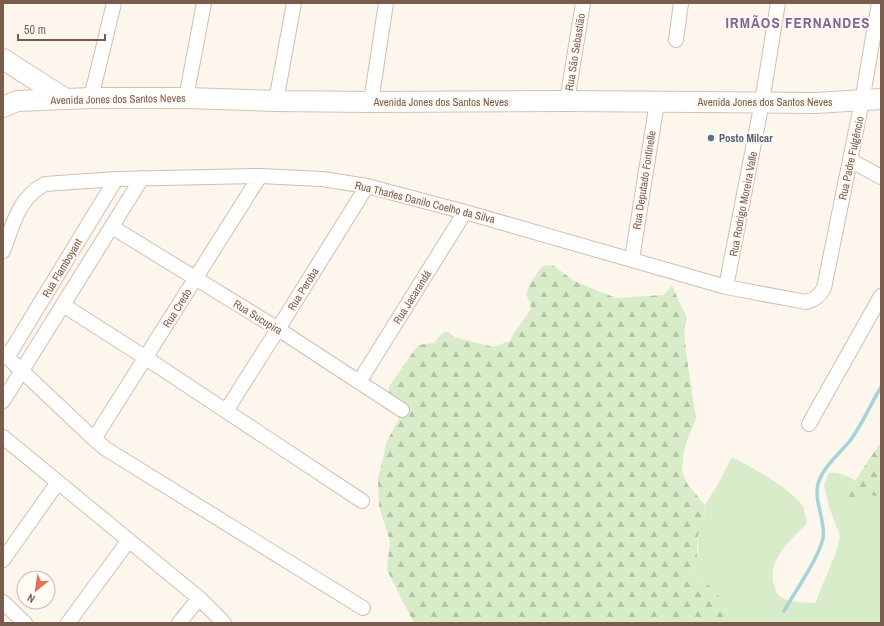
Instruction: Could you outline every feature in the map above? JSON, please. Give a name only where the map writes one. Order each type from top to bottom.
[{"type":"main road","points":[[3,59],[64,98]]},
{"type":"main road","name":"Avenida Jones dos Santos Neves","points":[[3,107],[17,101],[64,98],[186,98],[371,102],[567,101],[815,103],[872,100]]},
{"type":"street","points":[[91,98],[114,3]]},
{"type":"street","points":[[186,98],[204,3]]},
{"type":"street","points":[[276,101],[294,3]]},
{"type":"street","points":[[371,102],[386,3]]},
{"type":"street","name":"Rua São Sebastião","points":[[567,101],[583,3]]},
{"type":"street","points":[[676,40],[681,3]]},
{"type":"street","name":"Rua Rodrigo Moreira Valle","points":[[726,287],[762,102],[778,3]]},
{"type":"street","name":"Rua Padre Fulgêncio","points":[[806,302],[817,298],[824,288],[850,160],[872,100],[879,3]]},
{"type":"street","name":"Rua Deputado Fontinelle","points":[[632,259],[657,102]]},
{"type":"street","points":[[850,160],[881,177]]},
{"type":"street","name":"Rua Tharles Danilo Coelho da Silva","points":[[3,251],[20,207],[27,196],[36,188],[45,184],[142,178],[260,176],[322,179],[367,186],[466,212],[726,287],[806,302]]},
{"type":"street","name":"Rua Credo","points":[[94,439],[260,176]]},
{"type":"street","points":[[3,401],[142,178]]},
{"type":"street","name":"Rua Flamboyant","points":[[5,355],[116,179]]},
{"type":"street","name":"Rua Peroba","points":[[226,411],[367,186]]},
{"type":"street","name":"Rua Jacarandá","points":[[359,382],[466,212]]},
{"type":"street","name":"Rua Sucupira","points":[[112,227],[278,330],[402,410]]},
{"type":"street","points":[[809,424],[881,296]]},
{"type":"street","points":[[63,305],[362,501]]},
{"type":"street","points":[[5,355],[94,439],[119,458],[363,608]]},
{"type":"street","points":[[3,436],[199,598],[224,623]]},
{"type":"street","points":[[3,560],[58,482]]},
{"type":"street","points":[[68,623],[129,540]]},
{"type":"street","points":[[179,623],[199,598]]},
{"type":"street","points":[[3,602],[25,623]]},
{"type":"green space","points":[[547,265],[554,266],[574,281],[616,298],[663,295],[672,286],[687,318],[684,329],[686,352],[696,419],[685,445],[682,472],[688,485],[705,505],[704,521],[699,529],[698,535],[697,563],[692,568],[690,573],[714,590],[720,599],[731,623],[414,623],[387,570],[390,541],[379,506],[378,479],[387,441],[399,419],[392,407],[389,394],[390,385],[418,345],[434,343],[443,332],[449,332],[454,337],[493,347],[510,341],[531,309],[526,294],[530,284],[541,267]]},
{"type":"green space","points":[[881,442],[881,497],[871,495],[852,507],[845,501],[846,494]]},
{"type":"green space","points":[[732,457],[761,473],[788,491],[804,507],[807,523],[782,551],[774,567],[773,576],[776,590],[782,598],[790,601],[815,603],[837,550],[840,536],[829,507],[824,485],[829,473],[842,474],[855,480],[846,494],[858,505],[863,499],[871,495],[881,497],[881,623],[731,623],[720,599],[714,590],[690,573],[697,560],[698,533],[699,528],[704,521],[705,505]]},
{"type":"waterway","points":[[784,611],[812,565],[821,546],[823,538],[823,524],[817,495],[819,481],[825,469],[848,443],[860,426],[881,387]]},
{"type":"place","name":"Posto Milcar","points":[[711,138]]},
{"type":"district","name":"IRMÃOS FERNANDES","points":[[798,22]]}]
